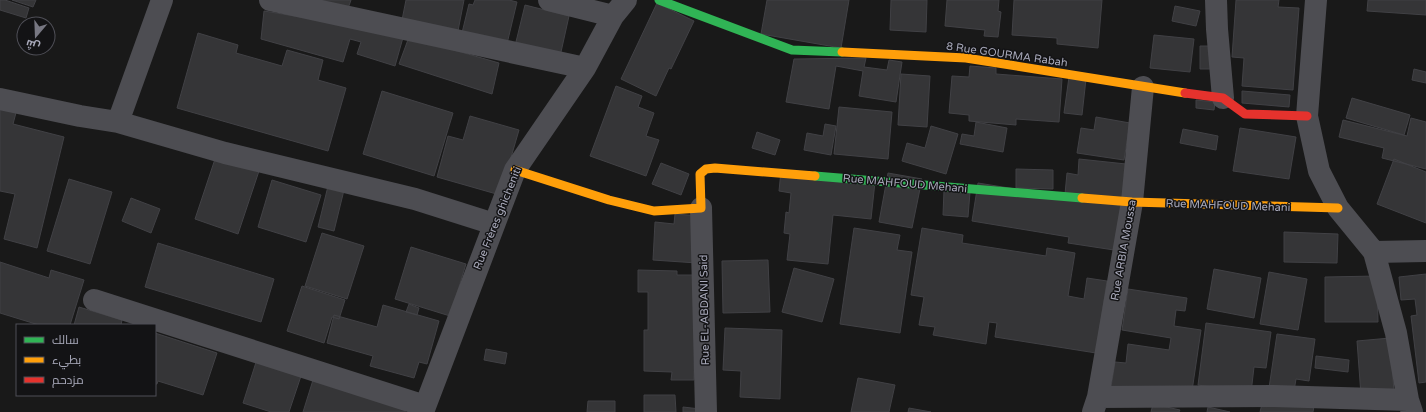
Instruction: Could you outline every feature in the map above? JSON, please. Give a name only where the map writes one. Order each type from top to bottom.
[{"type":"street","points":[[118,122],[162,0]]},
{"type":"street","points":[[270,0],[585,68]]},
{"type":"street","points":[[548,0],[620,8]]},
{"type":"street","name":"8 Rue GOURMA Rabah","points":[[659,0],[792,50],[966,58],[1143,87],[1223,98],[1245,114],[1307,116]]},
{"type":"street","points":[[1216,0],[1223,98]]},
{"type":"street","points":[[1096,404],[1274,396],[1410,406],[1396,333],[1374,252],[1338,208],[1319,171],[1307,116],[1316,0]]},
{"type":"street","name":"Rue Frères ghicheniti","points":[[424,409],[515,170],[585,68],[620,8]]},
{"type":"street","name":"Rue ARBIA Moussa","points":[[1096,404],[1132,202],[1143,87]]},
{"type":"street","points":[[0,99],[80,116],[118,122],[225,153],[415,199],[494,224]]},
{"type":"street","name":"Rue MAHFOUD Mehani","points":[[702,208],[700,174],[706,169],[714,168],[1132,202],[1338,208]]},
{"type":"street","points":[[515,170],[609,200],[654,211],[702,208]]},
{"type":"street","name":"Rue EL-ABDANI Said","points":[[702,208],[706,412]]},
{"type":"street","points":[[1374,252],[1426,251]]},
{"type":"street","points":[[94,300],[424,409]]},
{"type":"building","points":[[0,0],[5,0],[29,8],[27,16],[20,16],[0,10]]},
{"type":"building","points":[[12,0],[36,0],[33,7]]},
{"type":"building","points":[[308,0],[351,0],[346,14]]},
{"type":"building","points":[[406,0],[464,0],[457,36],[401,25]]},
{"type":"building","points":[[475,0],[509,0],[517,2],[506,48],[461,37],[469,4],[473,5]]},
{"type":"building","points":[[767,0],[849,0],[841,48],[761,34]]},
{"type":"building","points":[[891,0],[927,0],[926,32],[890,30]]},
{"type":"building","points":[[947,0],[999,0],[998,11],[1001,12],[998,37],[984,36],[985,30],[945,26]]},
{"type":"building","points":[[1014,0],[1102,0],[1098,48],[1057,44],[1057,38],[1012,35]]},
{"type":"building","points":[[1236,0],[1279,0],[1278,7],[1299,8],[1293,90],[1242,86],[1244,58],[1232,57]]},
{"type":"building","points":[[1368,0],[1426,0],[1426,15],[1367,11]]},
{"type":"building","points":[[657,3],[694,21],[656,96],[621,79]]},
{"type":"building","points":[[525,5],[569,16],[559,61],[514,50]]},
{"type":"building","points":[[1175,6],[1200,11],[1196,26],[1172,21]]},
{"type":"building","points":[[264,11],[404,34],[395,66],[357,54],[361,42],[350,39],[343,62],[261,39]]},
{"type":"building","points":[[198,33],[238,45],[236,53],[282,66],[287,50],[323,60],[318,80],[346,88],[328,151],[177,108]]},
{"type":"building","points":[[1154,35],[1194,39],[1190,72],[1150,68]]},
{"type":"building","points":[[409,37],[499,63],[492,94],[399,64]]},
{"type":"building","points":[[1200,46],[1226,46],[1226,69],[1200,69]]},
{"type":"building","points":[[866,58],[864,67],[887,70],[889,60],[902,62],[896,102],[859,96],[863,71],[836,66],[829,109],[786,102],[794,59]]},
{"type":"building","points":[[970,66],[996,68],[996,74],[1062,79],[1059,122],[1016,119],[1016,125],[969,121],[969,115],[949,113],[952,76],[969,77]]},
{"type":"building","points":[[1414,69],[1426,72],[1426,83],[1412,80]]},
{"type":"building","points":[[901,74],[930,76],[927,127],[898,125]]},
{"type":"building","points":[[1069,77],[1086,79],[1082,115],[1064,113]]},
{"type":"building","points":[[616,86],[642,96],[638,107],[654,113],[646,136],[659,140],[646,176],[590,156]]},
{"type":"building","points":[[382,91],[453,113],[434,176],[363,154]]},
{"type":"building","points":[[1242,91],[1290,95],[1289,107],[1242,103]]},
{"type":"building","points":[[1352,98],[1410,115],[1404,135],[1346,118]]},
{"type":"building","points":[[1196,100],[1215,102],[1214,110],[1196,108]]},
{"type":"building","points":[[0,105],[17,109],[13,124],[64,137],[37,248],[4,239],[15,194],[0,191]]},
{"type":"building","points":[[839,107],[892,112],[888,159],[834,154]]},
{"type":"building","points":[[470,116],[519,130],[500,195],[437,177],[448,136],[463,140]]},
{"type":"building","points":[[1096,117],[1130,123],[1124,160],[1077,153],[1081,128],[1094,130]]},
{"type":"building","points":[[1411,118],[1426,122],[1426,169],[1382,158],[1384,148],[1339,137],[1343,120],[1407,136]]},
{"type":"building","points":[[976,122],[1007,128],[1003,152],[960,144],[962,134],[974,136]]},
{"type":"building","points":[[825,124],[836,126],[831,155],[804,150],[807,133],[823,136]]},
{"type":"building","points":[[931,126],[958,134],[946,174],[902,161],[907,143],[925,148]]},
{"type":"building","points":[[1240,128],[1296,137],[1289,179],[1233,171]]},
{"type":"building","points":[[1183,129],[1218,136],[1216,150],[1180,143]]},
{"type":"building","points":[[757,132],[780,140],[775,155],[752,148]]},
{"type":"building","points":[[217,153],[260,168],[238,234],[195,219]]},
{"type":"building","points":[[1079,159],[1126,164],[1122,201],[1065,194],[1067,173],[1078,175]]},
{"type":"building","points":[[1394,159],[1426,172],[1426,223],[1377,204]]},
{"type":"building","points":[[661,163],[689,174],[681,195],[652,184]]},
{"type":"building","points":[[1016,169],[1053,170],[1053,189],[1016,188]]},
{"type":"building","points":[[781,171],[875,182],[871,219],[833,215],[828,264],[787,260],[790,234],[784,233],[786,212],[789,213],[791,193],[779,191]]},
{"type":"building","points":[[888,173],[922,179],[912,228],[879,222]]},
{"type":"building","points":[[69,179],[112,192],[90,264],[47,251]]},
{"type":"building","points":[[272,180],[321,195],[306,242],[258,227]]},
{"type":"building","points":[[329,182],[345,186],[334,231],[318,227]]},
{"type":"building","points":[[978,183],[1121,206],[1114,250],[1068,243],[1069,237],[972,221]]},
{"type":"building","points":[[944,190],[970,192],[968,217],[943,215]]},
{"type":"building","points":[[131,198],[160,209],[151,233],[122,221]]},
{"type":"building","points":[[675,214],[700,216],[697,263],[653,260],[655,222],[674,224]]},
{"type":"building","points":[[854,228],[900,235],[897,250],[912,252],[900,333],[840,324]]},
{"type":"building","points":[[922,228],[963,235],[962,243],[1046,256],[1047,248],[1075,253],[1068,296],[1084,299],[1087,278],[1107,281],[1096,353],[995,337],[997,323],[989,322],[986,344],[933,335],[935,327],[919,325],[924,297],[911,295]]},
{"type":"building","points":[[1284,232],[1338,234],[1337,263],[1284,262]]},
{"type":"building","points":[[322,233],[364,246],[347,299],[305,286]]},
{"type":"building","points":[[158,243],[274,279],[261,322],[145,287]]},
{"type":"building","points":[[411,247],[466,264],[450,316],[395,299]]},
{"type":"building","points":[[768,260],[770,312],[723,313],[722,261]]},
{"type":"building","points":[[0,262],[49,278],[51,270],[84,280],[70,324],[36,324],[0,313]]},
{"type":"building","points":[[794,268],[834,279],[822,322],[782,312]]},
{"type":"building","points":[[1214,269],[1261,278],[1254,318],[1207,309]]},
{"type":"building","points":[[638,270],[677,271],[677,275],[696,275],[694,380],[671,380],[672,372],[644,371],[644,330],[648,330],[648,292],[638,292]]},
{"type":"building","points":[[1269,272],[1307,279],[1298,330],[1260,324]]},
{"type":"building","points":[[1426,274],[1426,382],[1419,383],[1411,316],[1417,315],[1415,299],[1401,300],[1399,277]]},
{"type":"building","points":[[1377,276],[1378,322],[1325,322],[1325,277]]},
{"type":"building","points":[[302,286],[345,300],[339,319],[332,317],[324,343],[287,331]]},
{"type":"building","points":[[1128,289],[1187,298],[1185,311],[1176,310],[1174,326],[1201,330],[1192,391],[1111,387],[1115,362],[1126,363],[1128,344],[1169,350],[1171,338],[1122,330]]},
{"type":"building","points":[[409,304],[419,308],[417,315],[406,312]]},
{"type":"building","points":[[383,305],[439,321],[427,364],[419,362],[414,378],[370,366],[373,356],[327,343],[334,315],[377,327]]},
{"type":"building","points":[[79,307],[122,320],[121,324],[74,324]]},
{"type":"building","points":[[1206,323],[1271,332],[1266,368],[1254,367],[1251,393],[1198,385]]},
{"type":"building","points":[[725,328],[782,330],[780,399],[740,397],[741,371],[723,370]]},
{"type":"building","points":[[156,333],[217,353],[203,395],[158,381],[157,384]]},
{"type":"building","points":[[1277,334],[1315,339],[1309,381],[1296,379],[1294,391],[1269,388]]},
{"type":"building","points":[[1390,338],[1394,392],[1361,395],[1357,341]]},
{"type":"building","points":[[486,349],[507,353],[505,364],[484,360]]},
{"type":"building","points":[[258,356],[303,370],[289,412],[271,412],[243,403]]},
{"type":"building","points":[[1316,356],[1349,360],[1348,372],[1315,368]]},
{"type":"building","points":[[858,378],[895,385],[889,412],[851,412]]},
{"type":"building","points":[[313,380],[406,409],[405,412],[303,412]]},
{"type":"building","points":[[644,395],[675,395],[676,412],[644,412]]},
{"type":"building","points":[[588,401],[615,401],[615,412],[587,412]]},
{"type":"building","points":[[1153,404],[1180,410],[1179,412],[1151,412]]},
{"type":"building","points":[[1262,404],[1314,406],[1313,412],[1260,412]]},
{"type":"building","points":[[683,407],[700,409],[699,412],[683,412]]},
{"type":"building","points":[[1208,407],[1230,412],[1207,412]]},
{"type":"building","points":[[909,408],[931,412],[908,412]]},
{"type":"traffic: fast","points":[[659,0],[792,50],[842,52]]},
{"type":"traffic: fast","points":[[815,176],[1082,198]]},
{"type":"traffic: slow","points":[[842,52],[966,58],[1185,93]]},
{"type":"traffic: slow","points":[[515,170],[609,200],[654,211],[701,208],[700,174],[706,169],[715,168],[815,176]]},
{"type":"traffic: slow","points":[[1082,198],[1132,202],[1338,208]]},
{"type":"traffic: jam","points":[[1185,93],[1223,98],[1245,114],[1307,116]]}]
